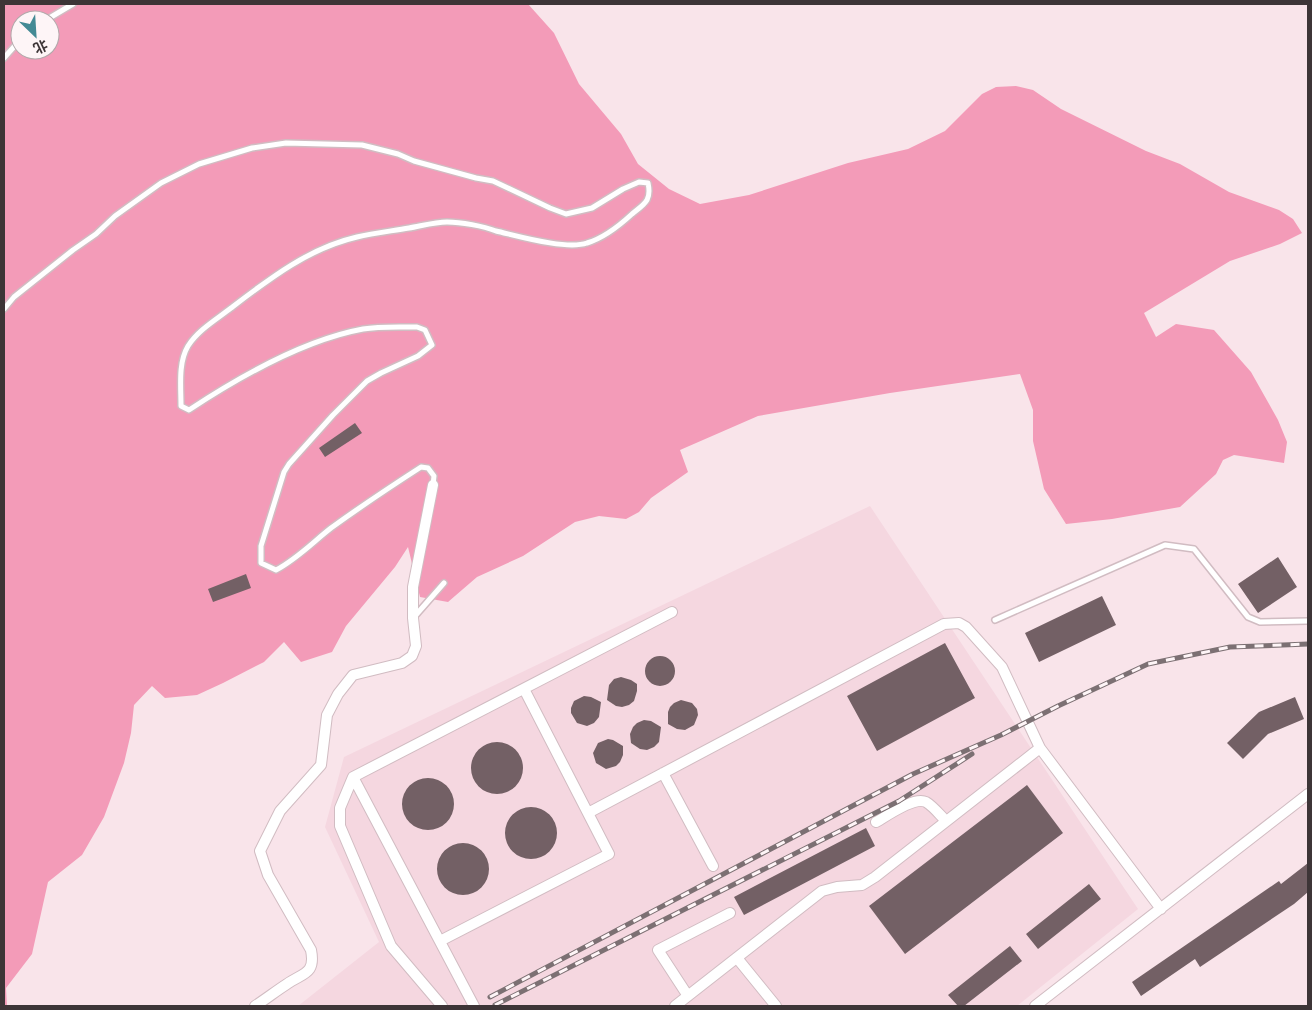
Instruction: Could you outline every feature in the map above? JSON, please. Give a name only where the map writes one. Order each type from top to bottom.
[{"type":"street","points":[[255,1006],[304,975],[312,964],[311,950],[268,875],[260,850],[280,810],[322,765],[327,715],[338,694],[353,675],[402,662],[412,656],[416,646],[412,618],[413,587],[433,484]]},
{"type":"street","points":[[442,1006],[391,946],[340,826],[340,808],[353,777],[672,612]]},
{"type":"street","points":[[588,813],[944,624],[952,622],[966,626],[1002,667],[1040,748],[1161,909]]},
{"type":"street","points":[[440,941],[609,854],[524,689]]},
{"type":"street","points":[[675,1006],[822,891],[837,886],[862,885],[875,877],[1040,748]]},
{"type":"street","points":[[663,773],[713,866]]},
{"type":"street","points":[[353,777],[474,1006]]},
{"type":"street","points":[[1035,1006],[1308,794]]},
{"type":"street","points":[[876,822],[912,802],[921,800],[929,804],[946,821]]},
{"type":"street","points":[[688,996],[658,950],[730,913]]},
{"type":"street","points":[[737,958],[776,1006]]},
{"type":"lane","points":[[60,12],[73,4]]},
{"type":"lane","points":[[4,309],[14,296],[72,250],[96,234],[115,216],[162,183],[199,164],[252,148],[286,143],[362,145],[398,154],[414,161],[493,181],[566,214],[592,208],[622,189],[639,182],[648,183],[650,192],[648,201],[604,236],[578,245],[561,244],[487,228],[447,222],[355,237],[296,262],[266,281],[220,316],[189,344],[181,371],[181,406],[189,410],[218,391],[303,347],[337,335],[365,329],[417,327],[425,330],[432,345],[418,356],[367,381],[289,464],[284,472],[262,546],[261,563],[268,568],[276,570],[292,562],[312,543],[362,505],[420,467],[428,468],[434,476],[433,484]]},
{"type":"lane","points":[[995,620],[1166,545],[1194,549],[1248,618],[1260,622],[1308,621]]},
{"type":"lane","points":[[412,618],[444,583]]},
{"type":"shaded area","points":[[4,4],[528,4],[554,33],[579,84],[621,134],[638,164],[669,189],[700,204],[749,195],[848,163],[908,149],[945,131],[982,94],[996,87],[1016,86],[1033,90],[1061,109],[1146,151],[1180,164],[1229,192],[1279,210],[1293,219],[1302,233],[1280,244],[1230,261],[1144,313],[1156,337],[1176,324],[1214,330],[1251,372],[1278,420],[1287,442],[1284,463],[1234,455],[1223,460],[1216,474],[1180,507],[1112,519],[1066,524],[1044,489],[1033,441],[1033,410],[1020,374],[890,393],[758,416],[680,450],[688,472],[651,498],[639,512],[626,519],[599,516],[575,522],[523,556],[477,577],[448,602],[420,597],[408,547],[395,567],[346,626],[332,652],[301,662],[284,642],[264,662],[197,695],[165,698],[152,686],[134,705],[131,733],[124,763],[104,817],[82,855],[48,882],[32,954],[6,988],[7,1006],[4,1006]]},
{"type":"shaded area","points":[[870,506],[1138,909],[1017,1006],[298,1006],[379,942],[325,827],[344,757]]},
{"type":"building","points":[[355,423],[362,433],[325,457],[319,448]]},
{"type":"building","points":[[1278,557],[1297,587],[1258,613],[1238,584]]},
{"type":"building","points":[[246,574],[251,588],[213,602],[208,589]]},
{"type":"building","points":[[1102,596],[1116,625],[1039,662],[1025,633]]},
{"type":"building","points":[[945,643],[975,698],[877,751],[847,696]]},
{"type":"building","points":[[660,656],[671,660],[675,671],[671,682],[660,686],[649,682],[645,671],[649,660]]},
{"type":"building","points":[[621,677],[637,684],[634,701],[622,707],[616,706],[607,700],[609,685],[614,679]]},
{"type":"building","points":[[584,696],[601,702],[599,717],[594,723],[587,726],[577,723],[571,713],[574,701]]},
{"type":"building","points":[[1295,697],[1304,719],[1268,734],[1243,759],[1227,743],[1259,712]]},
{"type":"building","points":[[681,700],[692,703],[697,709],[698,715],[694,725],[685,730],[677,729],[668,724],[670,707]]},
{"type":"building","points":[[644,720],[651,721],[661,727],[659,742],[647,750],[640,749],[631,743],[630,734],[637,723]]},
{"type":"building","points":[[608,739],[623,746],[623,755],[616,766],[606,769],[596,763],[593,753],[598,743]]},
{"type":"building","points":[[497,742],[507,744],[515,750],[521,758],[523,768],[521,778],[515,786],[507,792],[497,794],[487,792],[479,786],[473,778],[471,768],[473,758],[479,750],[487,744]]},
{"type":"building","points":[[428,778],[438,780],[446,786],[452,794],[454,804],[452,814],[446,822],[438,828],[428,830],[418,828],[410,822],[404,814],[402,804],[404,794],[410,786],[418,780]]},
{"type":"building","points":[[1027,785],[1063,833],[905,954],[869,906]]},
{"type":"building","points":[[531,807],[541,809],[549,815],[555,823],[557,833],[555,843],[549,851],[541,857],[531,859],[521,857],[513,851],[507,843],[505,833],[507,823],[513,815],[521,809]]},
{"type":"building","points":[[866,828],[875,846],[744,915],[734,897]]},
{"type":"building","points":[[463,843],[473,845],[481,851],[487,859],[489,869],[487,879],[481,887],[473,893],[463,895],[453,893],[445,887],[439,879],[437,869],[439,859],[445,851],[453,845]]},
{"type":"building","points":[[1308,863],[1308,892],[1294,904],[1200,967],[1195,959],[1141,996],[1132,982],[1279,881],[1281,884]]},
{"type":"building","points":[[1089,884],[1101,899],[1038,949],[1026,934]]},
{"type":"building","points":[[1010,946],[1022,961],[964,1006],[958,1006],[948,995]]},
{"type":"railway","points":[[490,997],[913,774],[1001,735],[1148,664],[1230,647],[1308,644]]},
{"type":"railway","points":[[495,1005],[899,801],[972,754]]}]
